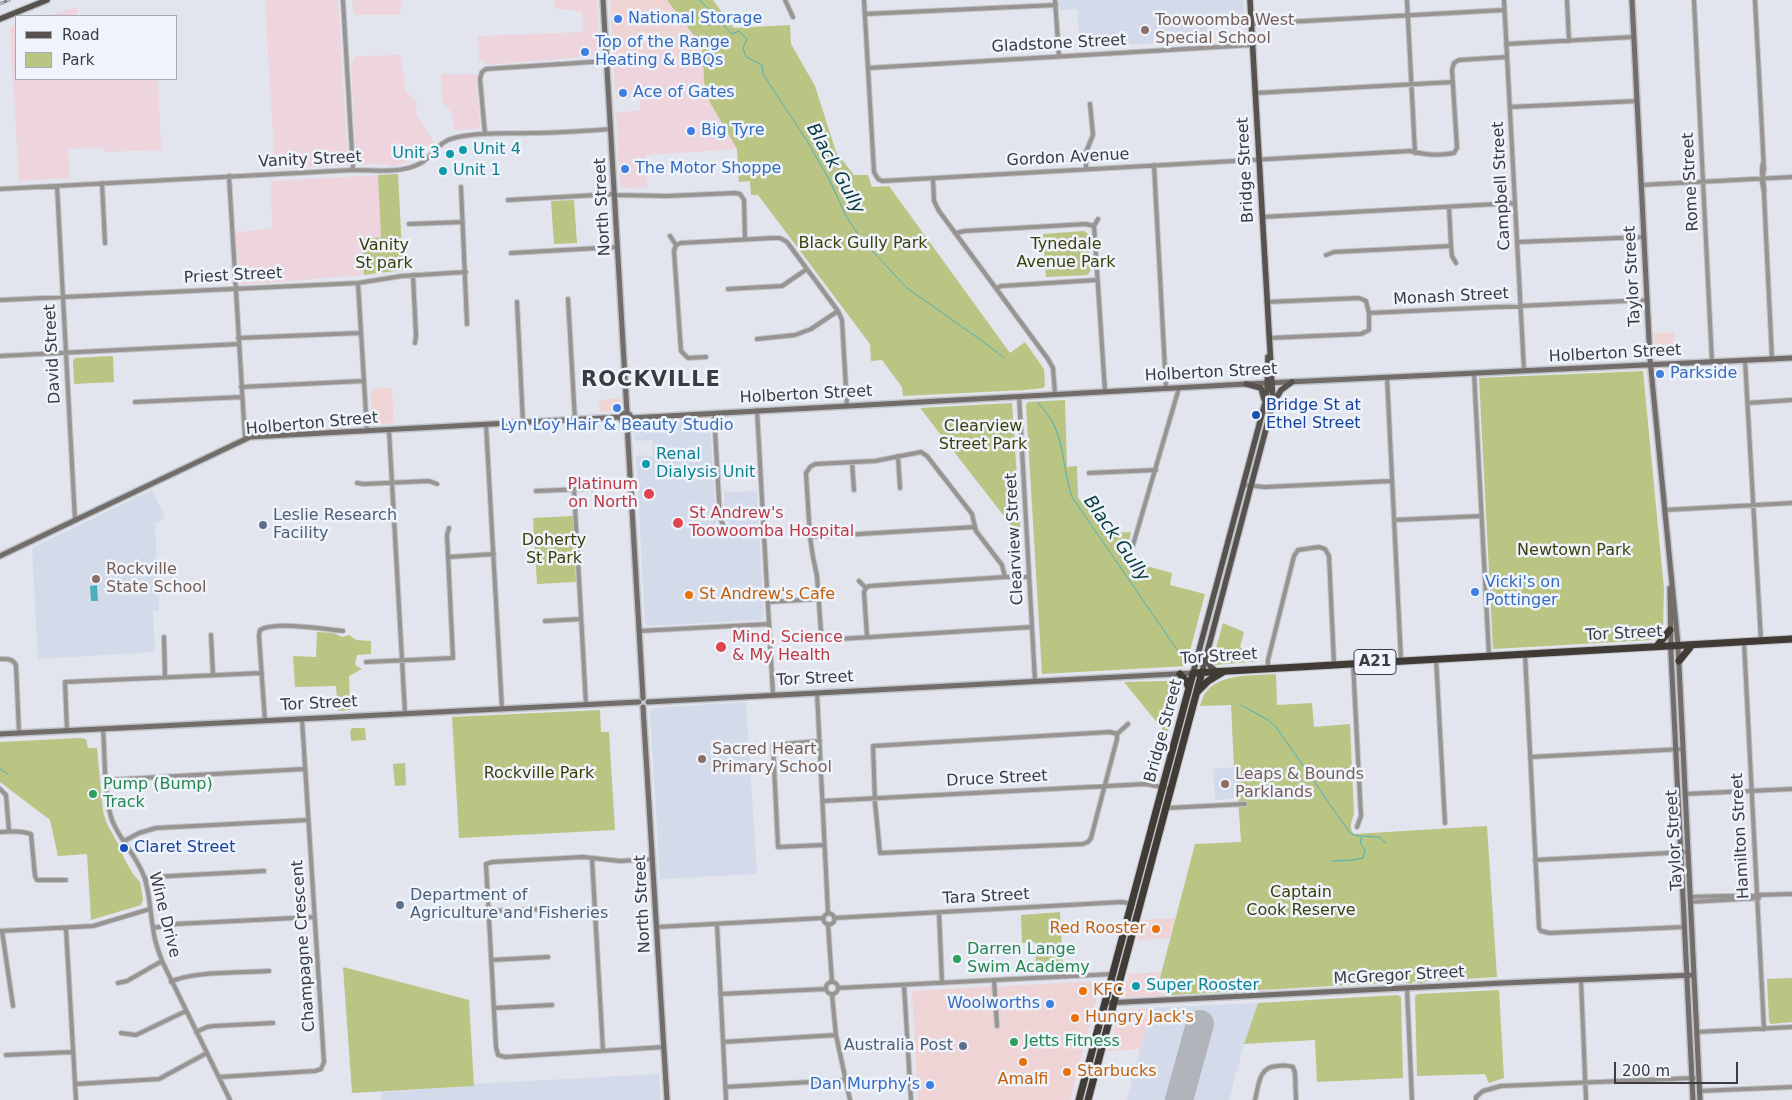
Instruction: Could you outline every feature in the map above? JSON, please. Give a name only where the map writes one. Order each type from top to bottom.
[{"type":"highway","points":[[1657,646],[1670,630]]},
{"type":"highway","name":"Tor Street","points":[[1193,673],[1792,639]]},
{"type":"highway","points":[[1678,661],[1692,645]]},
{"type":"highway","name":"A21","points":[[1197,692],[1208,681],[1225,671]]},
{"type":"highway","name":"Bridge Street","points":[[1079,1100],[1113,974],[1166,808],[1202,672]]},
{"type":"highway","name":"Bridge Street","points":[[1088,1100],[1114,1003],[1163,787],[1193,673]]},
{"type":"highway","points":[[1180,674],[1189,688]]},
{"type":"main road","points":[[0,19],[47,0]]},
{"type":"main road","name":"Bridge Street","points":[[1202,672],[1274,402],[1271,383],[1250,0]]},
{"type":"main road","points":[[1274,402],[1281,390],[1292,382]]},
{"type":"main road","name":"Bridge Street","points":[[1193,673],[1271,383]]},
{"type":"main road","points":[[1246,384],[1261,388],[1265,403]]},
{"type":"main road","points":[[1207,657],[1210,666],[1216,671]]},
{"type":"street","points":[[344,0],[353,170]]},
{"type":"street","name":"North Street","points":[[603,0],[627,413]]},
{"type":"street","points":[[785,0],[794,17]]},
{"type":"street","points":[[864,0],[868,68]]},
{"type":"street","points":[[1407,0],[1415,153]]},
{"type":"street","name":"Campbell Street","points":[[1504,0],[1524,370]]},
{"type":"street","points":[[1567,0],[1569,41]]},
{"type":"street","name":"Taylor Street","points":[[1632,0],[1651,365],[1671,580],[1680,853],[1693,1100]]},
{"type":"street","name":"Rome Street","points":[[1694,0],[1712,362]]},
{"type":"street","points":[[1755,0],[1772,359]]},
{"type":"street","points":[[865,14],[1056,2],[1059,56]]},
{"type":"street","points":[[1251,24],[1504,10]]},
{"type":"street","points":[[1506,44],[1633,37]]},
{"type":"street","name":"Gladstone Street","points":[[868,68],[1252,45]]},
{"type":"street","points":[[1255,93],[1453,82],[1454,63],[1459,60],[1507,57]]},
{"type":"street","points":[[485,134],[480,79],[482,72],[486,69],[607,62]]},
{"type":"street","name":"Gordon Avenue","points":[[868,68],[874,172],[878,179],[882,181],[1410,151],[1423,156],[1454,153],[1456,148],[1453,82]]},
{"type":"street","points":[[1510,107],[1637,100]]},
{"type":"street","points":[[1086,169],[1086,152],[1093,135],[1090,104]]},
{"type":"street","name":"Vanity Street","points":[[0,188],[411,168],[422,162],[445,140],[485,134],[532,134],[610,129]]},
{"type":"street","points":[[1154,165],[1166,388]]},
{"type":"street","points":[[230,176],[245,439]]},
{"type":"street","points":[[1641,184],[1792,177]]},
{"type":"street","points":[[932,178],[934,202],[939,211],[1048,359],[1053,368],[1055,394]]},
{"type":"street","points":[[102,183],[105,243]]},
{"type":"street","name":"David Street","points":[[57,186],[75,520]]},
{"type":"street","points":[[461,186],[467,324]]},
{"type":"street","points":[[508,200],[614,194],[667,196],[736,193],[740,194],[744,200],[745,239]]},
{"type":"street","points":[[1262,217],[1515,203]]},
{"type":"street","points":[[1449,207],[1452,256],[1456,263]]},
{"type":"street","points":[[1098,219],[1094,226],[1104,391]]},
{"type":"street","points":[[409,224],[463,222]]},
{"type":"street","points":[[956,233],[1086,224],[1094,226]]},
{"type":"street","points":[[670,236],[676,245]]},
{"type":"street","points":[[1518,242],[1644,237]]},
{"type":"street","points":[[676,245],[681,243],[780,238],[787,242],[838,311],[842,320],[847,406]]},
{"type":"street","points":[[676,245],[674,251],[681,351],[688,358],[706,356]]},
{"type":"street","points":[[511,253],[617,246]]},
{"type":"street","points":[[1326,255],[1334,252],[1451,246]]},
{"type":"street","points":[[728,289],[782,286],[807,269]]},
{"type":"street","name":"Priest Street","points":[[1,300],[358,283],[413,275],[466,272]]},
{"type":"street","points":[[413,275],[415,343]]},
{"type":"street","points":[[997,288],[1001,286],[1097,280]]},
{"type":"street","points":[[358,283],[367,431]]},
{"type":"street","points":[[1267,302],[1359,298],[1366,301],[1370,313],[1369,330],[1361,334],[1269,338]]},
{"type":"street","points":[[568,299],[575,420]]},
{"type":"street","name":"Monash Street","points":[[1370,313],[1647,300]]},
{"type":"street","points":[[517,302],[523,423]]},
{"type":"street","points":[[758,339],[795,334],[811,329],[838,311]]},
{"type":"street","points":[[238,338],[360,333]]},
{"type":"street","points":[[0,356],[239,344]]},
{"type":"street","name":"Holberton Street","points":[[629,421],[757,410],[1104,391],[1792,358]]},
{"type":"street","points":[[1745,360],[1761,641]]},
{"type":"street","points":[[1474,373],[1489,656]]},
{"type":"street","points":[[1387,377],[1402,660]]},
{"type":"street","points":[[241,387],[363,381]]},
{"type":"street","points":[[1133,545],[1179,388]]},
{"type":"street","name":"Clearview Street","points":[[1019,396],[1035,681]]},
{"type":"street","points":[[135,402],[242,397]]},
{"type":"street","points":[[1748,403],[1792,400]]},
{"type":"street","points":[[757,410],[773,695]]},
{"type":"street","points":[[629,421],[623,422],[621,417],[624,413],[627,413],[629,421],[643,700]]},
{"type":"street","points":[[714,413],[720,518],[725,529]]},
{"type":"street","name":"Holberton Street","points":[[0,556],[250,437],[621,417]]},
{"type":"street","points":[[486,425],[502,709]]},
{"type":"street","points":[[389,430],[405,713]]},
{"type":"street","points":[[1005,577],[1002,565],[974,528],[972,514],[927,456],[921,452],[875,461],[815,464],[806,473],[810,537],[817,576],[823,640],[1032,628]]},
{"type":"street","points":[[898,456],[900,488]]},
{"type":"street","points":[[852,462],[854,490]]},
{"type":"street","points":[[1089,473],[1156,470]]},
{"type":"street","points":[[357,483],[428,481],[437,484]]},
{"type":"street","points":[[1243,485],[1392,481]]},
{"type":"street","points":[[536,491],[631,487]]},
{"type":"street","points":[[574,490],[586,705]]},
{"type":"street","points":[[1664,510],[1792,503]]},
{"type":"street","points":[[1394,520],[1481,516]]},
{"type":"street","points":[[366,662],[453,658],[447,535],[449,528]]},
{"type":"street","points":[[810,537],[974,528]]},
{"type":"street","points":[[1268,668],[1268,660],[1294,556],[1298,550],[1319,547],[1325,550],[1329,556],[1334,664]]},
{"type":"street","points":[[449,557],[494,554]]},
{"type":"street","points":[[867,636],[864,592],[869,586],[1029,577]]},
{"type":"street","points":[[858,580],[866,588]]},
{"type":"street","name":"Taylor Street","points":[[1671,580],[1670,630],[1678,661],[1700,1100]]},
{"type":"street","points":[[768,602],[819,599]]},
{"type":"street","points":[[546,621],[581,619]]},
{"type":"street","points":[[639,631],[769,624]]},
{"type":"street","points":[[264,721],[260,630],[265,626],[286,626],[343,630]]},
{"type":"street","points":[[211,635],[213,675]]},
{"type":"street","points":[[164,637],[165,677]]},
{"type":"street","name":"Hamilton Street","points":[[1744,642],[1764,1029]]},
{"type":"street","points":[[1525,654],[1538,924],[1541,931],[1549,933],[1684,927]]},
{"type":"street","points":[[1436,658],[1445,823]]},
{"type":"street","points":[[0,659],[14,661],[16,665],[19,733]]},
{"type":"street","points":[[1353,663],[1361,816],[1357,827]]},
{"type":"street","points":[[67,730],[65,682],[262,672]]},
{"type":"street","name":"Tor Street","points":[[0,734],[1193,673]]},
{"type":"street","points":[[657,926],[823,918],[828,913],[818,693]]},
{"type":"street","name":"North Street","points":[[643,700],[646,706],[643,707],[667,1100]]},
{"type":"street","name":"Champagne Crescent","points":[[219,1077],[314,1071],[321,1069],[324,1062],[302,719]]},
{"type":"street","points":[[1117,734],[1110,732],[1020,736],[873,746],[880,852],[1063,845],[1088,842],[1091,838],[1105,786],[1117,734],[1128,724]]},
{"type":"street","name":"Wine Drive","points":[[104,729],[106,780],[110,813],[114,826],[137,861],[145,880],[150,898],[152,928],[162,961],[230,1100]]},
{"type":"street","points":[[820,741],[773,745],[778,847],[824,845]]},
{"type":"street","points":[[1530,757],[1683,749]]},
{"type":"street","points":[[106,780],[304,769]]},
{"type":"street","name":"Druce Street","points":[[823,801],[1146,784],[1171,789]]},
{"type":"street","points":[[1685,794],[1792,788]]},
{"type":"street","points":[[0,789],[6,795],[9,831]]},
{"type":"street","points":[[1166,808],[1244,804]]},
{"type":"street","points":[[124,841],[138,832],[156,828],[308,820]]},
{"type":"street","points":[[0,832],[27,832],[31,834],[36,878],[39,880],[66,880]]},
{"type":"street","points":[[1535,860],[1688,852]]},
{"type":"street","points":[[653,859],[620,861],[583,857],[492,862],[486,864],[488,911],[498,1056],[664,1047]]},
{"type":"street","points":[[592,859],[603,1051]]},
{"type":"street","points":[[145,880],[151,877],[264,871]]},
{"type":"street","points":[[1690,900],[1792,894]]},
{"type":"street","name":"Tara Street","points":[[834,918],[1122,902],[1136,905]]},
{"type":"street","points":[[13,1006],[1,931],[66,929],[93,926],[150,909]]},
{"type":"street","points":[[488,911],[550,909]]},
{"type":"street","points":[[939,912],[942,983]]},
{"type":"street","points":[[828,913],[832,914],[834,918],[833,922],[828,924]]},
{"type":"street","points":[[152,928],[176,924],[314,917]]},
{"type":"street","points":[[823,918],[825,923],[828,924],[832,982]]},
{"type":"street","points":[[717,924],[726,1100]]},
{"type":"street","points":[[66,929],[76,1100]]},
{"type":"street","points":[[491,960],[548,957]]},
{"type":"street","points":[[118,983],[127,981],[162,961]]},
{"type":"street","points":[[171,982],[179,977],[193,975],[269,971]]},
{"type":"street","points":[[838,988],[1113,974]]},
{"type":"street","name":"McGregor Street","points":[[1105,1003],[1694,975]]},
{"type":"street","points":[[994,980],[997,1026]]},
{"type":"street","points":[[1581,980],[1586,1100]]},
{"type":"street","points":[[832,982],[838,988]]},
{"type":"street","points":[[825,989],[828,983],[832,982]]},
{"type":"street","points":[[904,986],[911,1100]]},
{"type":"street","points":[[832,995],[836,993],[838,988]]},
{"type":"street","points":[[1407,988],[1412,1100]]},
{"type":"street","points":[[720,994],[825,989]]},
{"type":"street","points":[[825,989],[828,994],[832,995]]},
{"type":"street","points":[[832,995],[836,1035],[850,1100]]},
{"type":"street","points":[[494,1008],[552,1005]]},
{"type":"street","points":[[121,1033],[136,1035],[186,1011]]},
{"type":"street","points":[[196,1032],[213,1026],[273,1023]]},
{"type":"street","points":[[1697,1032],[1792,1027]]},
{"type":"street","points":[[723,1042],[836,1035]]},
{"type":"street","points":[[6,1055],[73,1052]]},
{"type":"street","points":[[76,1084],[159,1079],[207,1053]]},
{"type":"street","points":[[1255,1100],[1262,1072],[1269,1066],[1288,1065],[1293,1067],[1295,1073],[1296,1100]]},
{"type":"street","points":[[1476,1099],[1483,1092],[1501,1086],[1699,1078]]},
{"type":"street","points":[[725,1087],[845,1080]]},
{"type":"street","points":[[1700,1092],[1792,1087]]},
{"type":"shaded area","points":[[265,0],[338,0],[348,165],[275,169]]},
{"type":"shaded area","points":[[352,0],[402,0],[400,15],[354,15]]},
{"type":"shaded area","points":[[554,0],[597,0],[600,54],[596,56],[486,65],[486,61],[479,61],[478,36],[583,32],[582,12],[555,8]]},
{"type":"shaded area","points":[[610,0],[667,0],[702,46],[703,55],[613,61]]},
{"type":"shaded area","name":"Toowoomba West Special School","points":[[1058,0],[1243,0],[1244,14],[1213,15],[1210,19],[1212,40],[1080,47],[1077,9],[1058,10]]},
{"type":"shaded area","points":[[77,7],[77,15],[50,15]]},
{"type":"shaded area","points":[[15,25],[15,80],[158,80],[161,150],[104,152],[103,148],[68,149],[70,178],[19,181],[10,27]]},
{"type":"shaded area","points":[[401,55],[405,90],[417,102],[416,113],[434,142],[401,165],[390,167],[389,164],[356,164],[351,66],[355,56]]},
{"type":"shaded area","points":[[703,55],[705,94],[737,149],[646,155],[647,187],[624,188],[620,186],[616,112],[640,111],[640,98],[616,99],[613,61]]},
{"type":"shaded area","points":[[441,74],[477,74],[480,127],[476,129],[455,130],[452,113],[442,101]]},
{"type":"shaded area","points":[[378,175],[381,237],[362,239],[364,275],[241,285],[235,233],[272,228],[271,181]]},
{"type":"shaded area","points":[[1654,333],[1674,333],[1675,357],[1658,358],[1655,355]]},
{"type":"shaded area","points":[[392,388],[394,423],[375,424],[372,422],[371,389]]},
{"type":"shaded area","points":[[620,398],[620,410],[600,412],[599,400]]},
{"type":"shaded area","name":"St Andrew's Toowoomba Hospital","points":[[710,420],[717,538],[728,537],[733,531],[732,526],[725,519],[724,492],[757,491],[764,617],[761,620],[648,626],[645,623],[636,456],[653,455],[652,440],[635,441],[634,425],[636,423]]},
{"type":"shaded area","name":"Rockville State School","points":[[152,490],[165,518],[155,523],[159,611],[153,611],[155,652],[38,659],[32,548]]},
{"type":"shaded area","name":"Sacred Heart Primary School","points":[[746,702],[757,874],[660,879],[650,711],[653,708]]},
{"type":"shaded area","name":"Leaps & Bounds Parklands","points":[[1236,767],[1238,798],[1215,800],[1213,769]]},
{"type":"shaded area","name":"Red Rooster","points":[[1175,918],[1170,938],[1137,940],[1143,920]]},
{"type":"shaded area","name":"Super Rooster","points":[[1161,972],[1160,978],[1172,995],[1125,997],[1123,995],[1129,974]]},
{"type":"shaded area","points":[[1099,981],[1101,983],[1070,1100],[918,1100],[912,991]]},
{"type":"shaded area","points":[[1258,1003],[1244,1044],[1229,1100],[1127,1100],[1151,1008]]},
{"type":"shaded area","points":[[1151,1008],[1140,1049],[1108,1051],[1119,1012],[1122,1010]]},
{"type":"shaded area","points":[[659,1074],[660,1100],[381,1100],[381,1092],[473,1086],[473,1084]]},
{"type":"green space","name":"Black Gully Park","points":[[667,0],[713,0],[734,28],[790,25],[791,44],[815,86],[836,152],[854,175],[868,175],[872,187],[889,186],[1010,353],[1025,342],[1044,369],[1045,386],[1043,388],[903,396],[902,387],[882,360],[871,361],[870,344],[758,195],[751,195],[750,181],[739,182],[737,149],[705,94],[702,46]]},
{"type":"green space","name":"Vanity St park","points":[[398,174],[403,270],[364,275],[362,239],[381,237],[378,175]]},
{"type":"green space","points":[[574,200],[577,243],[554,244],[551,201]]},
{"type":"green space","name":"Tynedale Avenue Park","points":[[1084,231],[1088,234],[1090,272],[1087,275],[1046,277],[1043,234]]},
{"type":"green space","points":[[113,356],[114,382],[74,384],[73,360],[75,358]]},
{"type":"green space","name":"Newtown Park","points":[[1643,371],[1664,589],[1663,630],[1660,637],[1651,640],[1493,649],[1479,378]]},
{"type":"green space","points":[[1065,400],[1067,467],[1077,466],[1078,498],[1110,533],[1131,532],[1127,552],[1136,563],[1172,573],[1170,585],[1205,594],[1186,666],[1042,674],[1026,405],[1028,402]]},
{"type":"green space","name":"Clearview Street Park","points":[[1012,403],[1021,538],[920,408]]},
{"type":"green space","name":"Doherty St Park","points":[[573,516],[576,582],[537,584],[533,518]]},
{"type":"green space","points":[[1223,623],[1244,632],[1240,647],[1259,661],[1216,665],[1212,662]]},
{"type":"green space","points":[[317,632],[334,633],[342,637],[349,635],[356,640],[371,641],[371,654],[357,655],[355,665],[362,669],[349,676],[350,710],[338,711],[336,686],[295,687],[293,656],[316,657]]},
{"type":"green space","name":"Captain Cook Reserve","points":[[1276,674],[1277,705],[1312,703],[1314,727],[1350,724],[1354,814],[1351,827],[1354,834],[1487,826],[1497,977],[1427,981],[1419,984],[1417,981],[1411,984],[1404,982],[1172,995],[1160,978],[1195,844],[1241,842],[1236,768],[1234,767],[1231,705],[1200,706],[1206,693],[1213,685],[1221,681],[1239,676]]},
{"type":"green space","points":[[1124,682],[1179,682],[1181,685],[1167,735]]},
{"type":"green space","name":"Rockville Park","points":[[600,710],[601,732],[609,732],[615,830],[459,838],[452,717]]},
{"type":"green space","points":[[352,728],[365,728],[366,740],[351,741],[350,731]]},
{"type":"green space","points":[[86,739],[88,748],[97,748],[103,812],[125,860],[140,882],[143,899],[141,905],[91,920],[87,854],[58,856],[50,820],[0,782],[0,742]]},
{"type":"green space","points":[[405,763],[406,785],[395,786],[393,764]]},
{"type":"green space","points":[[1060,912],[1063,970],[1036,972],[1035,942],[1022,943],[1021,915]]},
{"type":"green space","points":[[343,967],[469,1000],[474,1086],[352,1093]]},
{"type":"green space","points":[[1792,978],[1792,1022],[1771,1024],[1769,1021],[1767,979]]},
{"type":"green space","points":[[1499,990],[1504,1078],[1489,1083],[1485,1074],[1417,1076],[1415,996],[1418,994]]},
{"type":"green space","points":[[1398,995],[1401,997],[1403,1078],[1317,1082],[1315,1040],[1244,1044],[1258,1003]]},
{"type":"water","points":[[97,585],[98,601],[91,601],[90,586]]},
{"type":"waterway","name":"Black Gully","points":[[700,0],[732,34],[739,31],[747,39],[743,48],[746,57],[762,65],[763,74],[807,141],[830,181],[846,216],[862,240],[907,288],[1004,358]]},
{"type":"waterway","name":"Black Gully","points":[[1038,403],[1054,425],[1058,436],[1072,497],[1180,654]]},
{"type":"waterway","points":[[1241,705],[1268,720],[1276,727],[1350,833],[1358,836],[1379,837],[1386,843]]},
{"type":"waterway","points":[[0,769],[8,774]]},
{"type":"waterway","points":[[1332,861],[1363,858],[1365,850],[1360,843],[1361,838]]},
{"type":"runway","points":[[1179,1100],[1200,1024]]},
{"type":"railway","points":[[0,4],[9,0]]},
{"type":"place","name":"National Storage","points":[[618,19]]},
{"type":"place","name":"Toowoomba West Special School","points":[[1145,30]]},
{"type":"place","name":"Top of the Range Heating & BBQs","points":[[585,52]]},
{"type":"place","name":"Ace of Gates","points":[[623,93]]},
{"type":"place","name":"Big Tyre","points":[[691,131]]},
{"type":"place","name":"Unit 4","points":[[463,150]]},
{"type":"place","name":"Unit 3","points":[[450,154]]},
{"type":"place","name":"The Motor Shoppe","points":[[625,169]]},
{"type":"place","name":"Unit 1","points":[[443,171]]},
{"type":"place","name":"Parkside","points":[[1660,374]]},
{"type":"place","name":"Lyn Loy Hair & Beauty Studio","points":[[617,408]]},
{"type":"place","name":"Bridge St at Ethel Street","points":[[1256,415]]},
{"type":"place","name":"Renal Dialysis Unit","points":[[646,464]]},
{"type":"place","name":"Platinum on North","points":[[649,494]]},
{"type":"place","name":"St Andrew's Toowoomba Hospital","points":[[678,523]]},
{"type":"place","name":"Leslie Research Facility","points":[[263,525]]},
{"type":"place","name":"Rockville State School","points":[[96,579]]},
{"type":"place","name":"Vicki's on Pottinger","points":[[1475,592]]},
{"type":"place","name":"St Andrew's Cafe","points":[[689,595]]},
{"type":"place","name":"Mind, Science & My Health","points":[[721,647]]},
{"type":"place","name":"Sacred Heart Primary School","points":[[702,759]]},
{"type":"place","name":"Leaps & Bounds Parklands","points":[[1225,784]]},
{"type":"place","name":"Pump (Bump) Track","points":[[93,794]]},
{"type":"place","name":"Claret Street","points":[[124,848]]},
{"type":"place","name":"Department of Agriculture and Fisheries","points":[[400,905]]},
{"type":"place","name":"Red Rooster","points":[[1156,929]]},
{"type":"place","name":"Darren Lange Swim Academy","points":[[957,959]]},
{"type":"place","name":"Super Rooster","points":[[1136,986]]},
{"type":"place","name":"KFC","points":[[1083,991]]},
{"type":"place","name":"Woolworths","points":[[1050,1004]]},
{"type":"place","name":"Hungry Jack's","points":[[1075,1018]]},
{"type":"place","name":"Jetts Fitness","points":[[1014,1042]]},
{"type":"place","name":"Australia Post","points":[[963,1046]]},
{"type":"place","name":"Amalfi","points":[[1023,1062]]},
{"type":"place","name":"Starbucks","points":[[1067,1072]]},
{"type":"place","name":"Dan Murphy's","points":[[930,1085]]},
{"type":"district","name":"ROCKVILLE","points":[[651,381]]}]
